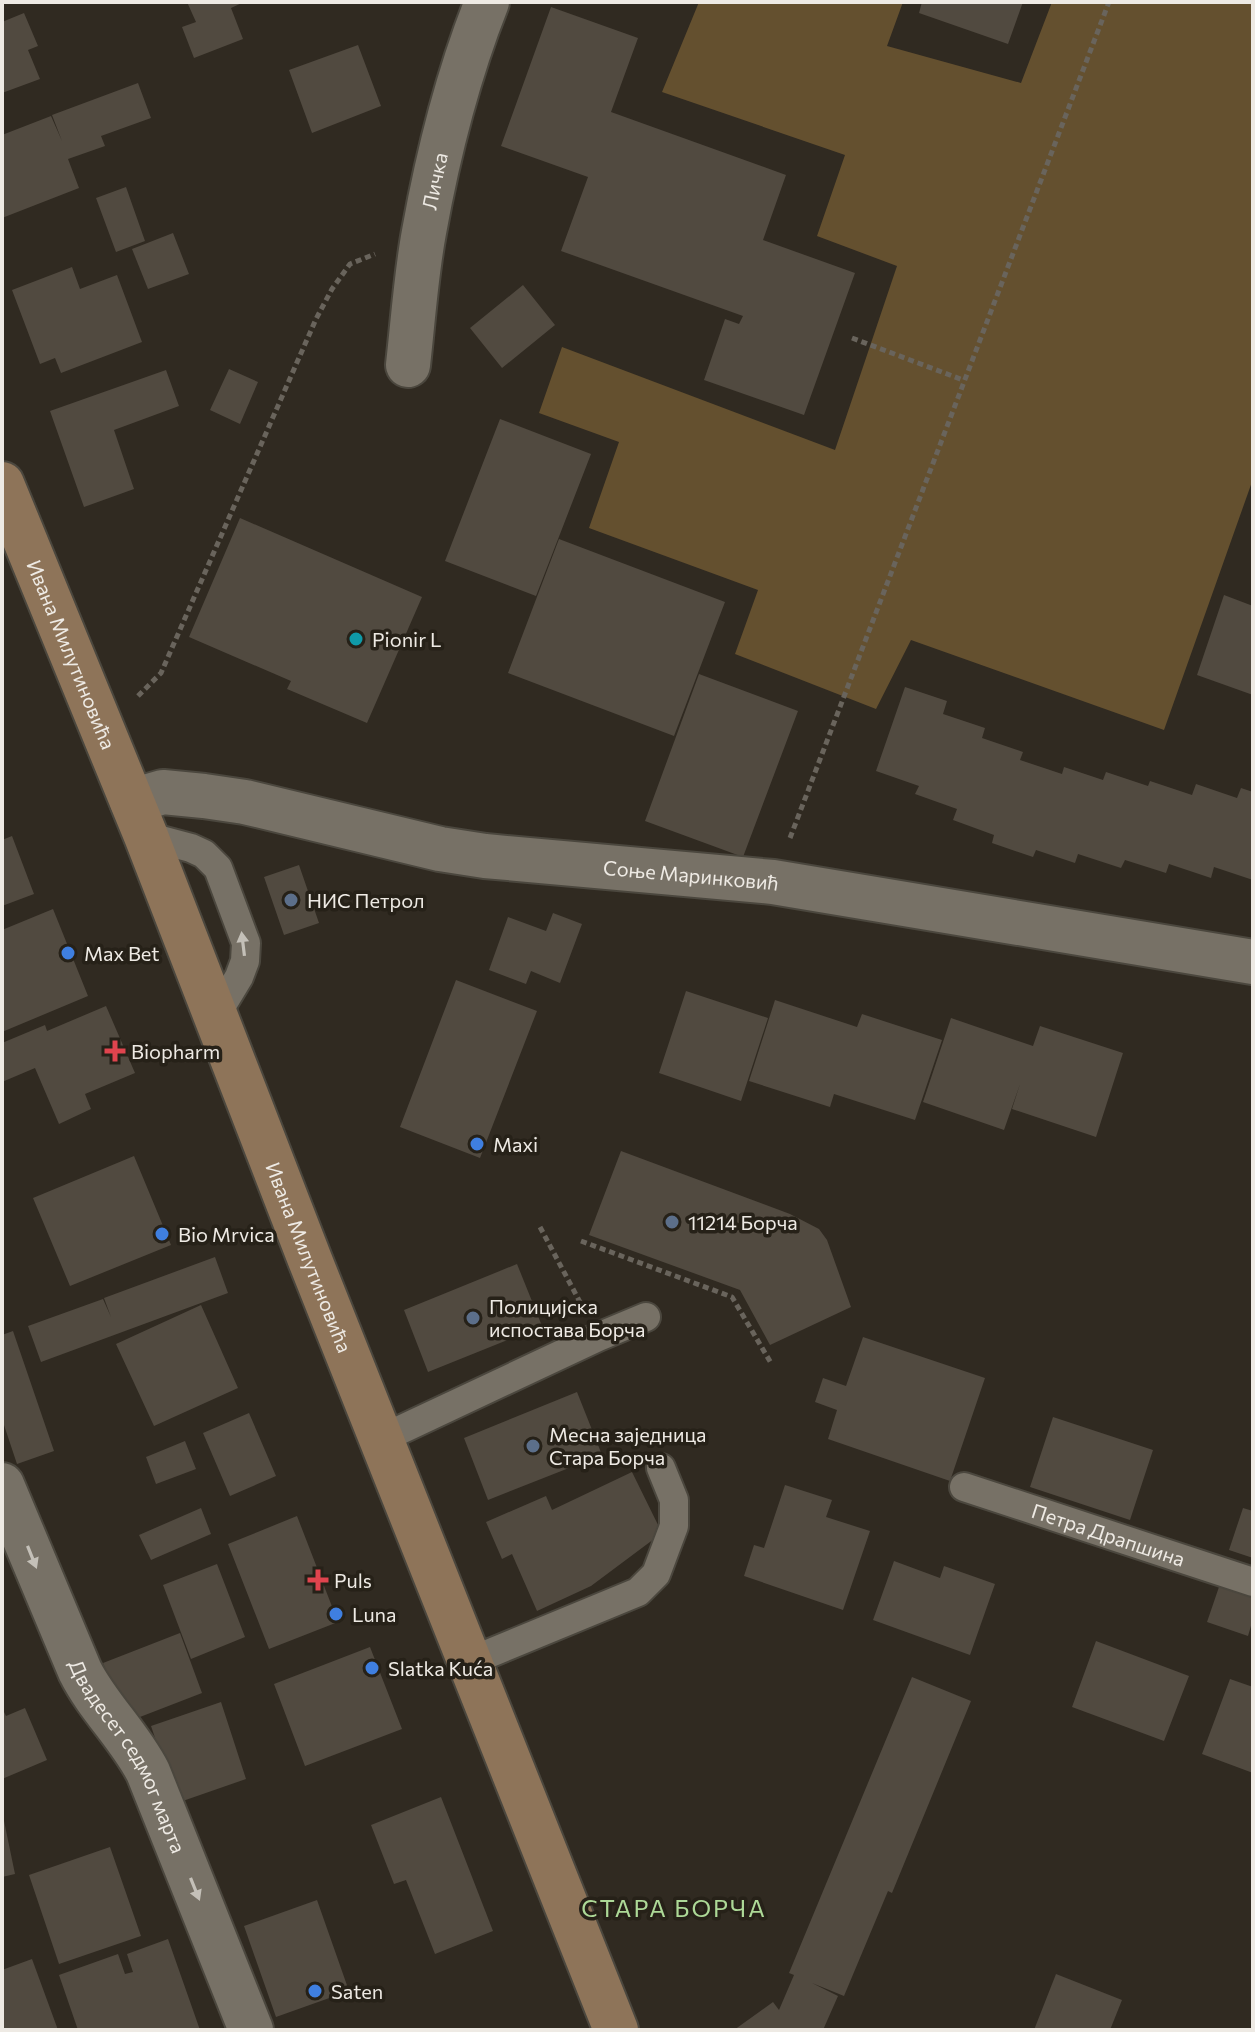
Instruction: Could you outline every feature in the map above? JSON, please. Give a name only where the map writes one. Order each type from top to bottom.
[{"type":"street","name":"Личка","points":[[408,365],[424,234],[439,163],[487,2]]},
{"type":"street","name":"Ивана Милутиновића","points":[[2,484],[97,712],[310,1260],[616,2030]]},
{"type":"street","name":"Соње Маринковић","points":[[139,819],[163,792],[181,793],[245,802],[440,849],[485,856],[773,882],[1253,962]]},
{"type":"street","name":"Двадесет седмог марта","points":[[2,1485],[80,1671],[148,1772],[251,2030]]},
{"type":"lane","points":[[381,1439],[646,1317]]},
{"type":"lane","points":[[471,1661],[638,1592],[656,1574],[674,1526],[674,1500],[661,1468]]},
{"type":"lane","name":"Петра Драпшина","points":[[964,1487],[1253,1582]]},
{"type":"path","points":[[773,882],[1109,2]]},
{"type":"path","points":[[97,712],[136,698],[161,673],[316,319],[332,289],[350,264],[424,234]]},
{"type":"path","points":[[852,338],[964,380]]},
{"type":"path","points":[[540,1227],[598,1337]]},
{"type":"path","points":[[581,1241],[732,1297],[771,1363]]},
{"type":"shaded area","points":[[699,2],[903,2],[887,46],[1021,83],[1052,2],[1253,2],[1253,479],[1164,730],[911,640],[876,709],[735,654],[758,590],[589,528],[619,442],[539,413],[562,347],[835,450],[897,266],[817,236],[845,155],[662,92]]},
{"type":"building","points":[[187,2],[244,2],[231,8],[243,39],[194,58],[182,27],[196,22]]},
{"type":"building","points":[[922,2],[1023,2],[1008,44],[919,13]]},
{"type":"building","points":[[551,7],[638,38],[611,112],[786,175],[763,240],[855,273],[804,415],[704,380],[725,319],[739,324],[743,316],[561,251],[588,177],[501,146]]},
{"type":"building","points":[[24,13],[38,46],[28,50],[40,79],[2,93],[2,22]]},
{"type":"building","points":[[358,45],[381,106],[312,133],[289,70]]},
{"type":"building","points":[[138,83],[151,118],[101,136],[105,146],[68,159],[79,188],[2,218],[2,135],[51,116],[62,141],[52,115]]},
{"type":"building","points":[[126,187],[145,241],[116,252],[96,198]]},
{"type":"building","points":[[173,233],[189,274],[148,289],[132,249]]},
{"type":"building","points":[[72,267],[80,289],[117,275],[142,342],[61,373],[55,358],[40,364],[12,290]]},
{"type":"building","points":[[523,285],[555,325],[502,368],[470,328]]},
{"type":"building","points":[[229,369],[258,382],[240,424],[210,410]]},
{"type":"building","points":[[166,370],[179,406],[114,430],[134,489],[84,507],[50,411]]},
{"type":"building","points":[[500,419],[591,454],[536,596],[445,561]]},
{"type":"building","points":[[240,518],[422,597],[367,723],[287,689],[291,681],[189,637]]},
{"type":"building","points":[[559,539],[725,602],[674,736],[508,673]]},
{"type":"building","points":[[1224,595],[1253,606],[1253,695],[1197,675]]},
{"type":"building","points":[[699,674],[798,711],[743,857],[645,821]]},
{"type":"building","points":[[905,687],[947,701],[943,714],[985,728],[982,738],[1023,752],[1020,760],[1062,774],[1064,767],[1103,780],[1106,772],[1148,786],[1150,781],[1192,795],[1196,784],[1237,798],[1241,788],[1253,792],[1253,880],[1214,867],[1211,878],[1169,864],[1166,873],[1125,860],[1121,868],[1078,854],[1075,863],[1036,850],[1033,857],[992,843],[994,835],[953,820],[957,809],[915,794],[919,786],[876,771]]},
{"type":"building","points":[[12,836],[34,894],[2,906],[2,840]]},
{"type":"building","name":"НИС Петрол","points":[[299,865],[319,923],[284,935],[264,877]]},
{"type":"building","points":[[53,909],[88,996],[2,1032],[2,930]]},
{"type":"building","points":[[553,913],[582,924],[560,983],[531,971],[526,984],[489,970],[508,917],[546,931]]},
{"type":"building","points":[[456,980],[537,1011],[480,1158],[400,1127]]},
{"type":"building","points":[[686,991],[768,1018],[741,1101],[659,1073]]},
{"type":"building","points":[[775,1000],[857,1027],[862,1014],[942,1040],[915,1120],[834,1094],[830,1107],[749,1081]]},
{"type":"building","points":[[106,1006],[135,1073],[85,1094],[91,1109],[59,1124],[35,1068],[2,1082],[2,1043],[45,1025],[47,1031]]},
{"type":"building","points":[[951,1018],[1033,1046],[1040,1026],[1123,1053],[1096,1137],[1012,1109],[1020,1084],[1004,1130],[923,1102]]},
{"type":"building","points":[[621,1151],[790,1214],[819,1229],[827,1240],[851,1307],[770,1345],[740,1290],[589,1235]]},
{"type":"building","points":[[134,1156],[171,1245],[70,1286],[33,1198]]},
{"type":"building","points":[[215,1257],[228,1293],[41,1362],[28,1326],[103,1299],[111,1317],[104,1298]]},
{"type":"building","name":"Полицијска испостава Борча","points":[[517,1264],[542,1326],[428,1372],[404,1310]]},
{"type":"building","points":[[201,1305],[238,1388],[154,1426],[116,1344]]},
{"type":"building","points":[[13,1331],[54,1451],[17,1464],[2,1419],[2,1335]]},
{"type":"building","points":[[863,1337],[985,1378],[950,1481],[828,1439],[837,1410],[815,1402],[823,1378],[846,1386]]},
{"type":"building","name":"Месна заједница Стара Борча","points":[[577,1392],[602,1455],[488,1500],[464,1438]]},
{"type":"building","points":[[249,1413],[276,1476],[230,1496],[203,1433]]},
{"type":"building","points":[[1053,1417],[1153,1450],[1130,1520],[1030,1487]]},
{"type":"building","points":[[185,1441],[196,1469],[156,1484],[146,1457]]},
{"type":"building","points":[[632,1472],[662,1533],[591,1586],[537,1611],[512,1554],[502,1559],[486,1522],[546,1496],[552,1510]]},
{"type":"building","points":[[785,1485],[832,1500],[826,1517],[870,1531],[843,1610],[744,1576],[754,1545],[764,1548]]},
{"type":"building","points":[[201,1508],[211,1534],[151,1560],[139,1535]]},
{"type":"building","points":[[1243,1508],[1253,1511],[1253,1558],[1229,1550]]},
{"type":"building","points":[[297,1516],[338,1622],[269,1649],[228,1544]]},
{"type":"building","points":[[894,1561],[940,1578],[944,1566],[995,1584],[970,1655],[873,1620]]},
{"type":"building","points":[[217,1564],[245,1637],[191,1659],[163,1585]]},
{"type":"building","points":[[1220,1584],[1253,1594],[1253,1619],[1248,1636],[1207,1622]]},
{"type":"building","points":[[180,1633],[202,1693],[127,1722],[103,1663]]},
{"type":"building","points":[[1096,1641],[1189,1676],[1164,1741],[1072,1707]]},
{"type":"building","points":[[370,1647],[402,1729],[305,1766],[274,1684]]},
{"type":"building","points":[[912,1677],[971,1701],[892,1893],[888,1891],[844,1996],[812,1983],[838,1996],[823,2030],[734,2030],[773,2002],[779,2010],[794,1975],[789,1973]]},
{"type":"building","points":[[1230,1679],[1253,1687],[1253,1773],[1202,1754]]},
{"type":"building","points":[[221,1702],[246,1779],[177,1803],[151,1726]]},
{"type":"building","points":[[2,1708],[6,1716],[25,1708],[47,1760],[2,1779]]},
{"type":"building","points":[[441,1797],[493,1931],[435,1954],[406,1880],[394,1884],[371,1825]]},
{"type":"building","points":[[2,1817],[15,1874],[2,1877]]},
{"type":"building","points":[[110,1847],[141,1936],[59,1964],[29,1875]]},
{"type":"building","points":[[317,1900],[349,1991],[276,2017],[244,1926]]},
{"type":"building","points":[[168,1939],[200,2030],[78,2030],[59,1975],[118,1954],[125,1974],[133,1972],[127,1954]]},
{"type":"building","points":[[32,1959],[58,2030],[2,2030],[2,1970]]},
{"type":"building","points":[[1056,1974],[1122,2000],[1110,2030],[1034,2030]]},
{"type":"place","name":"Pionir L","points":[[356,639]]},
{"type":"place","name":"НИС Петрол","points":[[291,900]]},
{"type":"place","name":"Max Bet","points":[[68,953]]},
{"type":"place","name":"Biopharm","points":[[115,1051]]},
{"type":"place","name":"Maxi","points":[[477,1144]]},
{"type":"place","name":"11214 Борча","points":[[672,1222]]},
{"type":"place","name":"Bio Mrvica","points":[[162,1234]]},
{"type":"place","name":"Полицијска испостава Борча","points":[[473,1318]]},
{"type":"place","name":"Месна заједница Стара Борча","points":[[533,1446]]},
{"type":"place","name":"Puls","points":[[318,1580]]},
{"type":"place","name":"Luna","points":[[336,1614]]},
{"type":"place","name":"Slatka Kuća","points":[[372,1668]]},
{"type":"place","name":"Saten","points":[[315,1991]]},
{"type":"district","name":"СТАРА БОРЧА","points":[[674,1907]]}]
